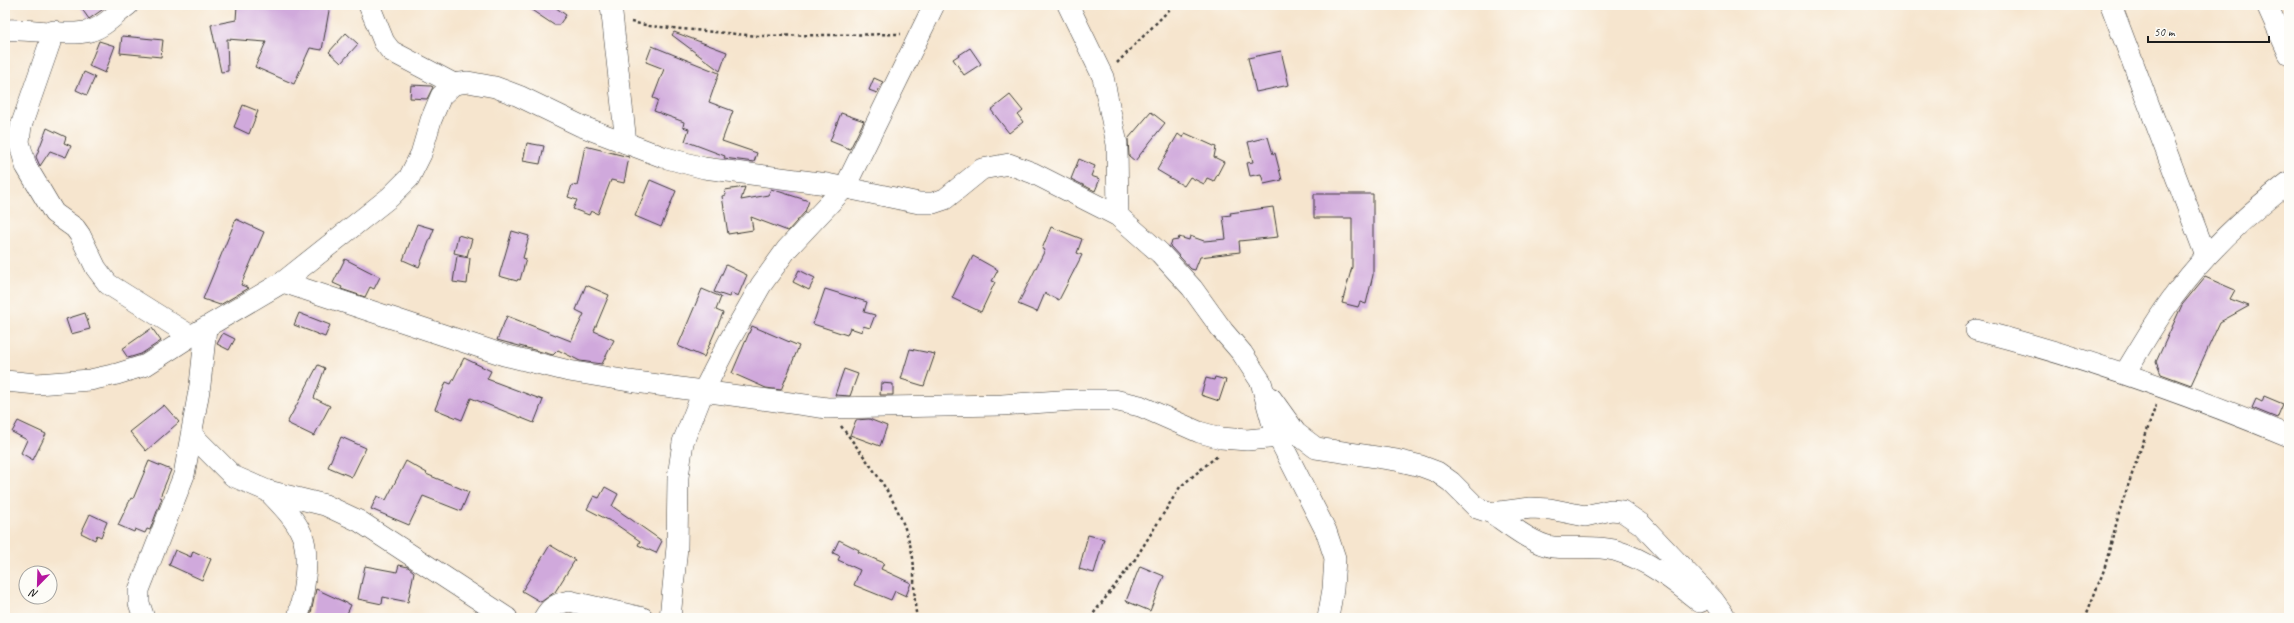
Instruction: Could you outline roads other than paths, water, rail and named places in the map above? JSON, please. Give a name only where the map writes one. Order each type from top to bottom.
[{"type":"street","points":[[5,30],[23,28],[79,33],[91,31],[128,5]]},
{"type":"street","points":[[369,5],[384,42],[391,51],[454,84]]},
{"type":"street","points":[[670,618],[677,547],[680,463],[683,442],[703,392],[729,341],[761,285],[787,249],[845,187],[934,5]]},
{"type":"street","points":[[1068,5],[1103,77],[1117,144],[1118,216]]},
{"type":"street","points":[[2112,5],[2206,256]]},
{"type":"street","points":[[2267,5],[2289,54]]},
{"type":"street","points":[[611,9],[626,143]]},
{"type":"street","points":[[54,31],[21,126],[19,142],[26,166],[54,213],[75,228],[80,235],[96,268],[108,284],[126,297],[199,332]]},
{"type":"street","points":[[5,381],[37,384],[90,380],[146,365],[283,282],[390,197],[410,178],[421,154],[431,120],[441,96],[454,84],[468,82],[495,87],[519,96],[581,126],[663,157],[704,168],[845,187],[919,203],[933,203],[945,199],[982,169],[1009,164],[1034,173],[1118,216],[1160,253],[1192,288],[1223,331],[1242,353],[1296,433],[1316,448],[1396,460],[1421,466],[1437,472],[1451,482],[1477,508],[1492,513],[1518,531],[1551,547],[1600,547],[1638,559],[1664,574],[1720,618]]},
{"type":"street","points":[[2125,373],[2174,296],[2206,256],[2250,212],[2289,182]]},
{"type":"street","points":[[283,282],[511,356],[569,371],[703,392],[827,408],[1002,405],[1074,400],[1114,400],[1140,406],[1199,432],[1221,438],[1247,440],[1278,437]]},
{"type":"street","points":[[1976,330],[2048,348],[2125,373],[2289,436]]},
{"type":"street","points":[[144,618],[140,603],[139,590],[184,475],[192,436],[200,385],[199,332]]},
{"type":"street","points":[[1261,382],[1278,437],[1326,531],[1335,558],[1333,589],[1328,618]]},
{"type":"street","points":[[192,436],[233,476],[268,491],[325,505],[359,521],[507,618]]},
{"type":"street","points":[[268,491],[291,516],[303,536],[305,580],[298,618]]},
{"type":"street","points":[[1492,513],[1531,508],[1550,509],[1585,516],[1611,510],[1622,512],[1640,524],[1713,600],[1726,618]]},
{"type":"street","points":[[544,618],[548,610],[556,604],[569,601],[643,618]]}]
